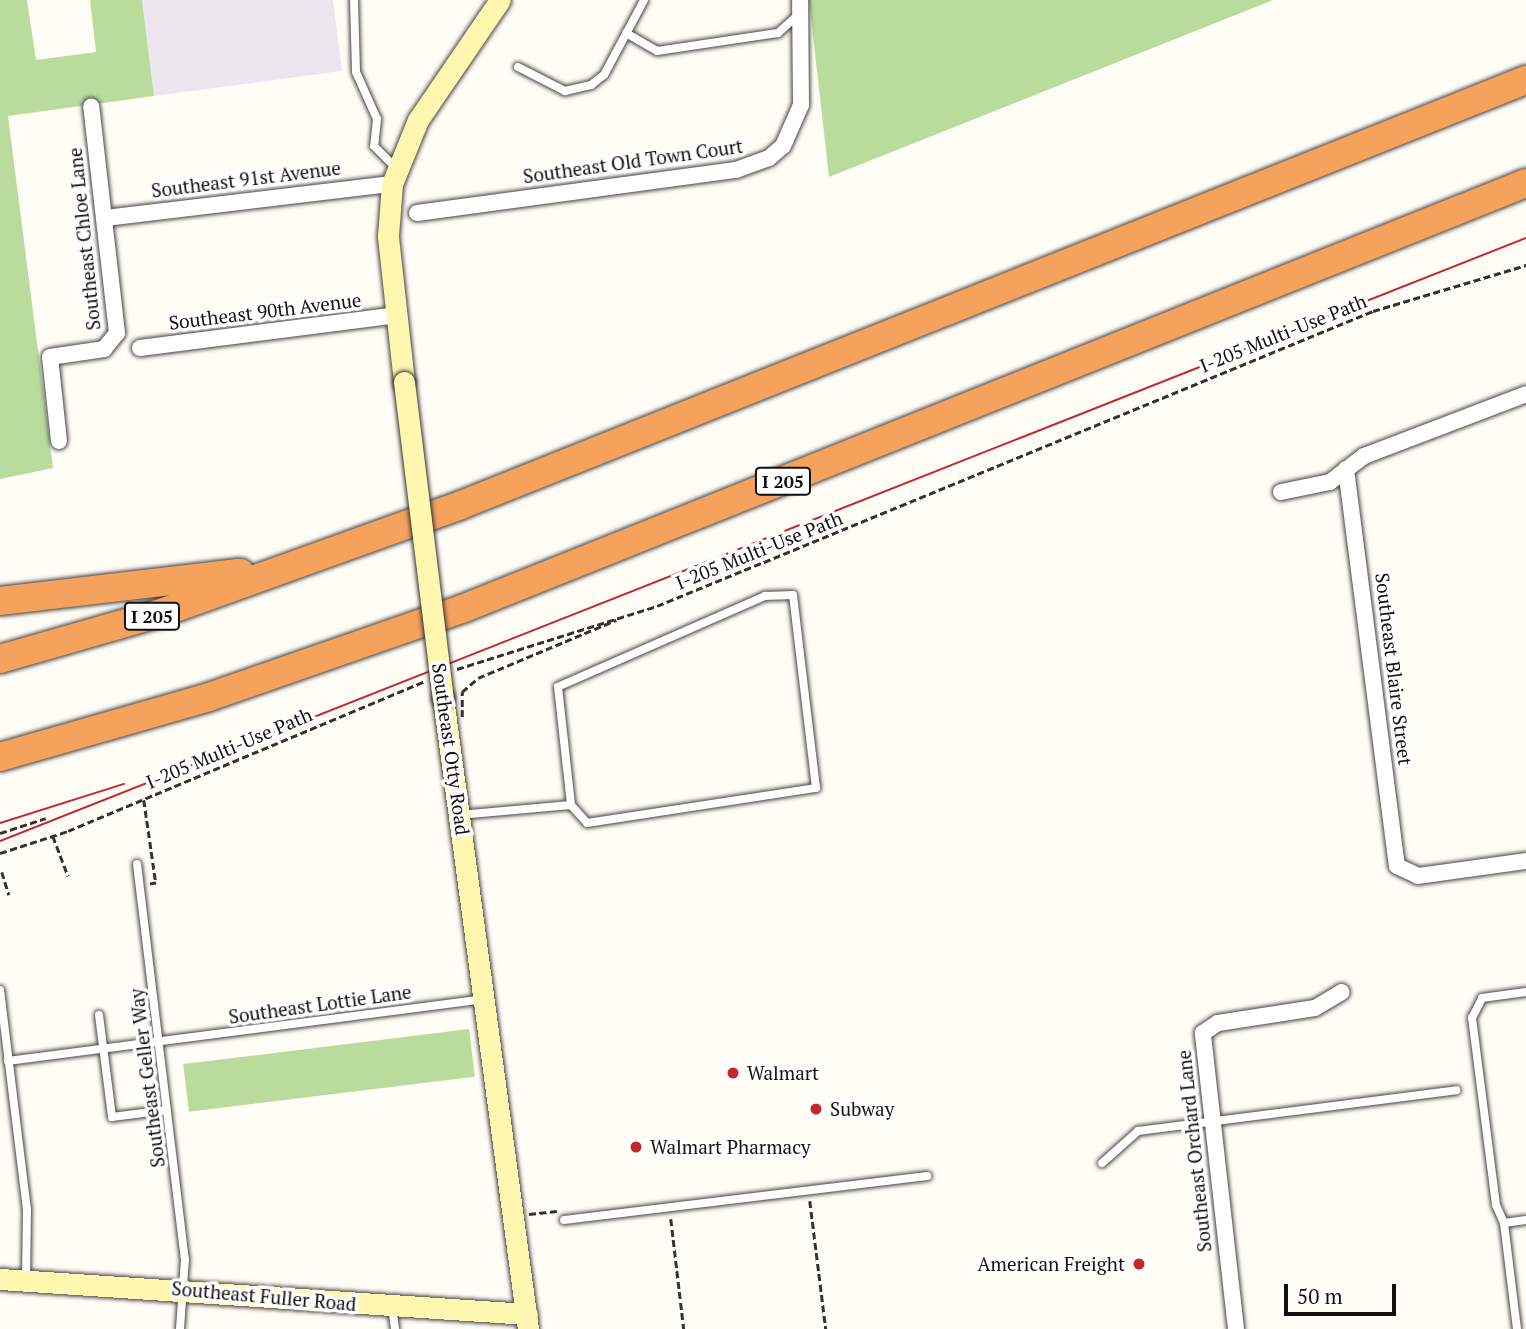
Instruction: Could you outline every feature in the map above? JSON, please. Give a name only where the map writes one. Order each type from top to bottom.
[{"type":"highway","name":"I 205","points":[[0,659],[301,564],[1526,80]]},
{"type":"highway","name":"I 205","points":[[0,758],[209,697],[462,609],[1526,183]]},
{"type":"highway","points":[[0,601],[301,564]]},
{"type":"street","name":"Southeast Otty Road","points":[[500,0],[418,120],[394,176],[387,217],[404,382],[452,695],[459,815],[528,1321]]},
{"type":"street","name":"Southeast Old Town Court","points":[[417,213],[736,170],[769,158],[783,146],[801,105],[800,6]]},
{"type":"street","name":"Southeast Chloe Lane","points":[[59,441],[50,357],[104,349],[117,333],[91,106]]},
{"type":"street","name":"Southeast 91st Avenue","points":[[105,218],[394,176]]},
{"type":"street","name":"Southeast 90th Avenue","points":[[140,348],[396,315]]},
{"type":"street","points":[[1280,492],[1330,482],[1364,456],[1526,394]]},
{"type":"street","name":"Southeast Blaire Street","points":[[1346,469],[1396,866],[1402,873],[1526,861]]},
{"type":"street","name":"Southeast Orchard Lane","points":[[1236,1329],[1203,1041],[1207,1027],[1315,1008],[1342,992]]},
{"type":"street","name":"Southeast Fuller Road","points":[[0,1279],[183,1289],[528,1321]]},
{"type":"lane","points":[[354,0],[356,72],[377,119],[374,146],[394,176]]},
{"type":"lane","points":[[518,67],[555,88],[578,90],[604,75],[644,0]]},
{"type":"lane","points":[[626,33],[657,51],[778,33],[800,6]]},
{"type":"lane","points":[[793,595],[816,788],[587,823],[571,805],[558,687],[765,596],[793,595]]},
{"type":"lane","points":[[459,815],[571,805]]},
{"type":"lane","name":"Southeast Geller Way","points":[[137,864],[167,1110],[183,1289],[180,1329]]},
{"type":"lane","points":[[0,990],[2,1030],[27,1209],[26,1280]]},
{"type":"lane","points":[[1517,1329],[1504,1223],[1496,1205],[1472,1018],[1482,998],[1526,992]]},
{"type":"lane","name":"Southeast Lottie Lane","points":[[8,1061],[486,999]]},
{"type":"lane","points":[[99,1015],[112,1117],[167,1110]]},
{"type":"lane","points":[[1102,1163],[1138,1131],[1212,1125],[1456,1090]]},
{"type":"lane","points":[[564,1220],[927,1176]]},
{"type":"lane","points":[[1504,1223],[1526,1220]]},
{"type":"lane","points":[[392,1307],[395,1329]]},
{"type":"path","name":"I-205 Multi-Use Path","points":[[453,670],[592,621],[618,619],[1047,449],[1373,311],[1526,265]]},
{"type":"path","points":[[452,695],[478,678],[618,619]]},
{"type":"path","name":"I-205 Multi-Use Path","points":[[0,853],[53,836],[144,800],[433,677]]},
{"type":"path","points":[[139,885],[156,883],[144,800]]},
{"type":"path","points":[[0,832],[46,818]]},
{"type":"path","points":[[53,836],[68,876]]},
{"type":"path","points":[[2,872],[9,895]]},
{"type":"path","points":[[809,1190],[826,1329]]},
{"type":"path","points":[[670,1207],[684,1329]]},
{"type":"path","points":[[515,1216],[566,1210]]},
{"type":"shaded area","points":[[142,0],[333,0],[342,71],[154,96]]},
{"type":"green space","points":[[0,0],[27,0],[36,60],[96,52],[90,0],[142,0],[154,96],[8,116],[53,468],[0,479]]},
{"type":"green space","points":[[809,0],[1273,0],[829,177]]},
{"type":"green space","points":[[469,1029],[475,1077],[189,1112],[183,1064]]},
{"type":"tram line","points":[[0,841],[1526,238]]},
{"type":"tram line","points":[[0,823],[124,784]]},
{"type":"place","name":"Walmart","points":[[733,1073]]},
{"type":"place","name":"Subway","points":[[816,1109]]},
{"type":"place","name":"Walmart Pharmacy","points":[[636,1147]]},
{"type":"place","name":"American Freight","points":[[1139,1264]]}]
